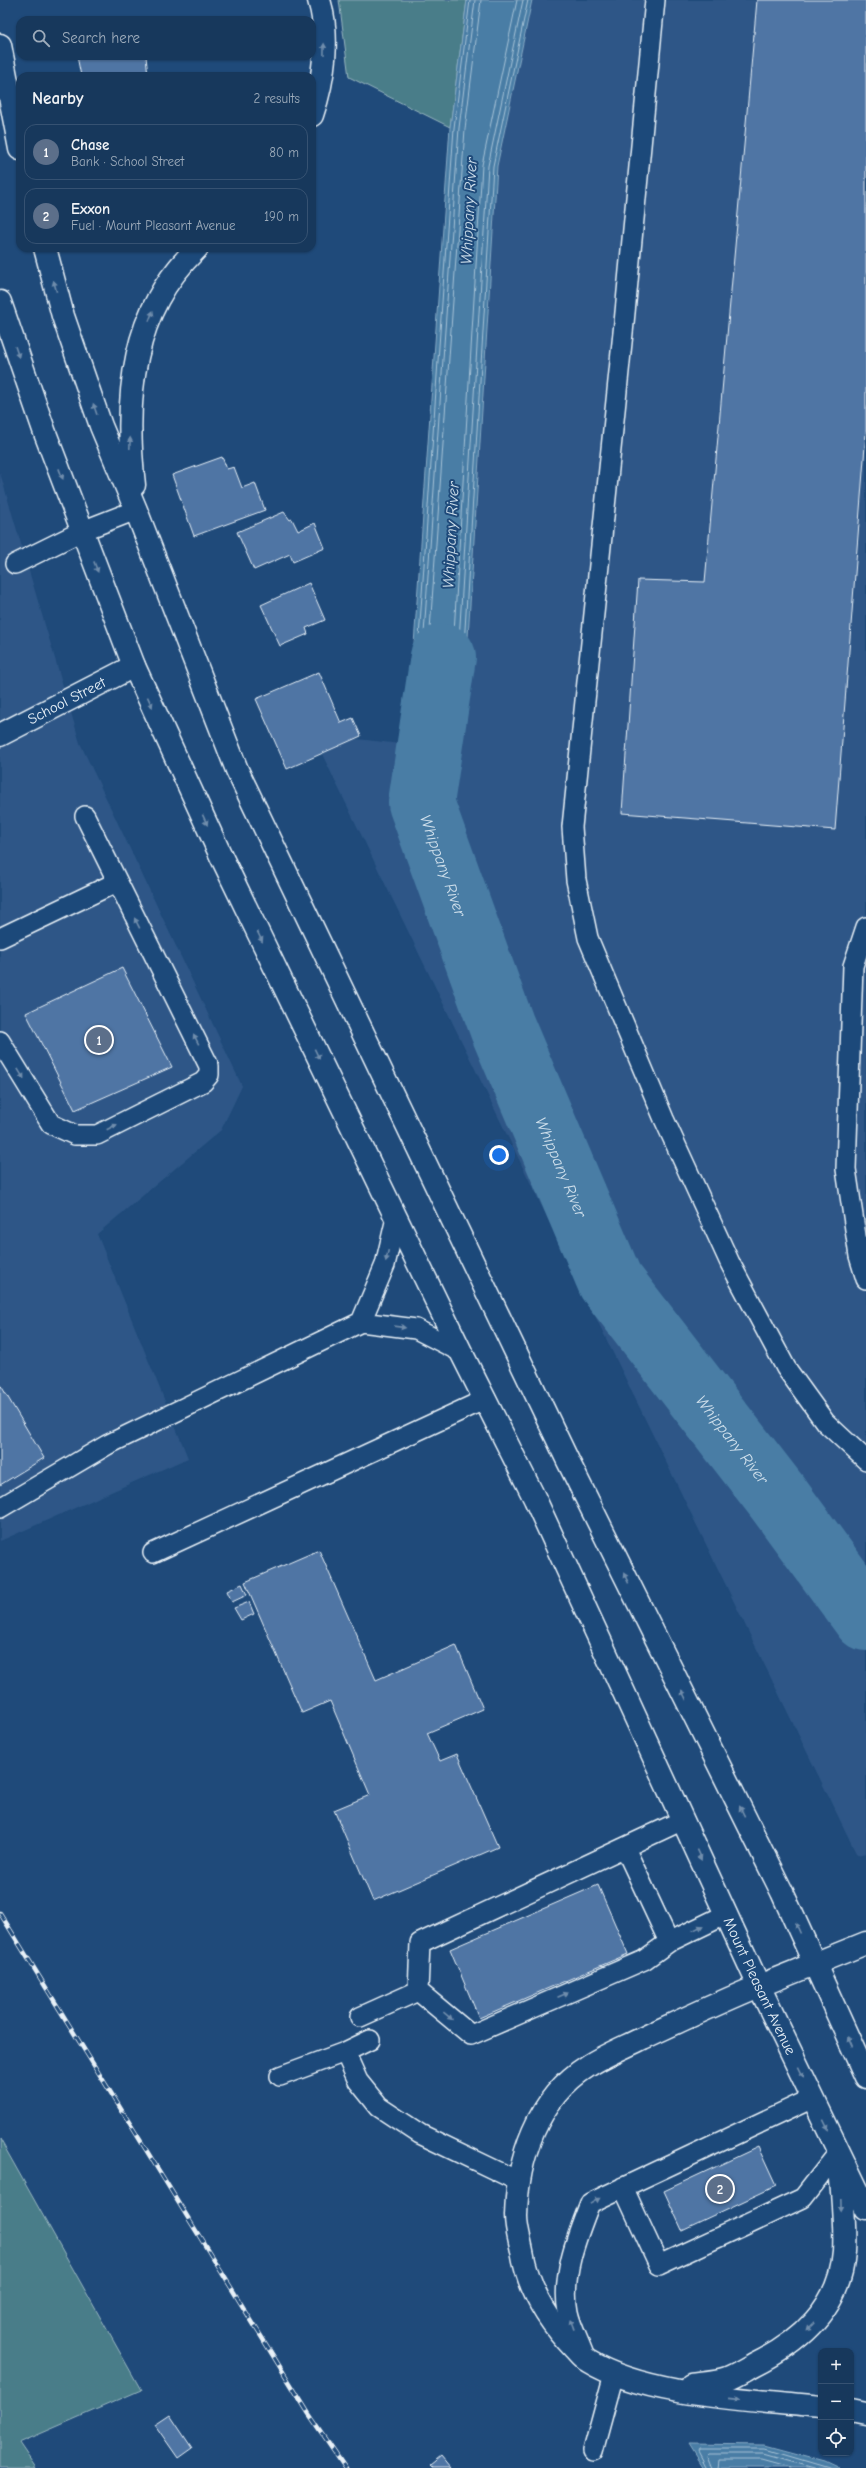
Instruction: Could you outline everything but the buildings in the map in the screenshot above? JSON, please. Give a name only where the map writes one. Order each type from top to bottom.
[{"type":"main road","points":[[316,104],[321,90],[325,48],[319,0]]},
{"type":"main road","points":[[0,45],[16,128]]},
{"type":"main road","points":[[46,252],[63,316],[101,426],[136,510],[237,770],[568,1461],[782,1892],[866,2077]]},
{"type":"main road","points":[[136,510],[130,452],[132,397],[140,344],[158,299],[181,265],[193,252]]},
{"type":"main road","name":"Mount Pleasant Avenue","points":[[0,302],[45,433],[134,666],[221,856],[461,1352],[535,1499],[760,1986],[866,2208]]},
{"type":"main road","name":"School Street","points":[[0,735],[134,666]]},
{"type":"main road","points":[[818,2407],[668,2389],[644,2384],[614,2374],[586,2360],[544,2313],[524,2267],[516,2218],[520,2182],[528,2144],[537,2122],[551,2099],[568,2081],[588,2066],[700,2010],[866,1943]]},
{"type":"main road","points":[[668,2389],[727,2380],[777,2354],[798,2339],[815,2322],[831,2295],[838,2277],[844,2253],[839,2152]]},
{"type":"main road","points":[[854,2412],[866,2414]]},
{"type":"lane","points":[[655,0],[625,315],[572,827],[576,880],[588,938],[664,1119],[730,1263],[786,1368],[825,1422],[866,1460]]},
{"type":"lane","points":[[15,564],[82,531],[136,510]]},
{"type":"lane","points":[[0,1041],[51,1124],[75,1135],[97,1135],[202,1082],[209,1075],[209,1066],[85,816]]},
{"type":"lane","points":[[0,938],[117,882]]},
{"type":"lane","points":[[866,927],[853,966],[846,1169],[859,1256],[866,1279]]},
{"type":"lane","points":[[361,1322],[385,1265],[396,1218]]},
{"type":"lane","points":[[0,1508],[107,1445],[361,1322],[416,1329],[461,1352]]},
{"type":"lane","points":[[152,1553],[486,1399]]},
{"type":"lane","points":[[418,1991],[420,1943],[683,1820]]},
{"type":"lane","points":[[624,1848],[669,1942]]},
{"type":"lane","points":[[418,1991],[470,2035],[644,1960],[669,1942],[727,1914]]},
{"type":"lane","points":[[360,2017],[418,1991]]},
{"type":"lane","points":[[280,2076],[345,2052],[370,2040]]},
{"type":"lane","points":[[345,2052],[358,2081],[379,2107],[420,2134],[520,2182]]},
{"type":"lane","points":[[586,2360],[568,2311],[567,2281],[576,2241],[590,2203],[813,2098]]},
{"type":"lane","points":[[623,2187],[660,2265],[803,2198],[839,2152]]},
{"type":"lane","points":[[593,2450],[614,2374]]},
{"type":"shaded area","points":[[532,0],[866,0],[866,1853],[857,1855],[322,754],[314,734],[461,751],[497,166]]},
{"type":"shaded area","points":[[0,473],[80,743],[242,1086],[221,1130],[97,1234],[188,1458],[0,1541]]},
{"type":"green space","points":[[339,0],[467,0],[450,127],[349,77]]},
{"type":"green space","points":[[0,2139],[141,2390],[19,2443],[36,2468],[0,2468]]},
{"type":"water","points":[[467,0],[532,0],[497,166],[461,751],[407,745],[450,127]]},
{"type":"water","points":[[689,2444],[765,2445],[824,2461],[839,2468],[704,2468]]},
{"type":"waterway","name":"Whippany River","points":[[443,657],[421,803],[502,1027],[610,1281],[778,1498],[866,1618]]},
{"type":"railway","points":[[0,1913],[309,2414],[346,2468]]},
{"type":"place","name":"Chase","points":[[99,1040]]},
{"type":"place","name":"Exxon","points":[[720,2189]]}]
